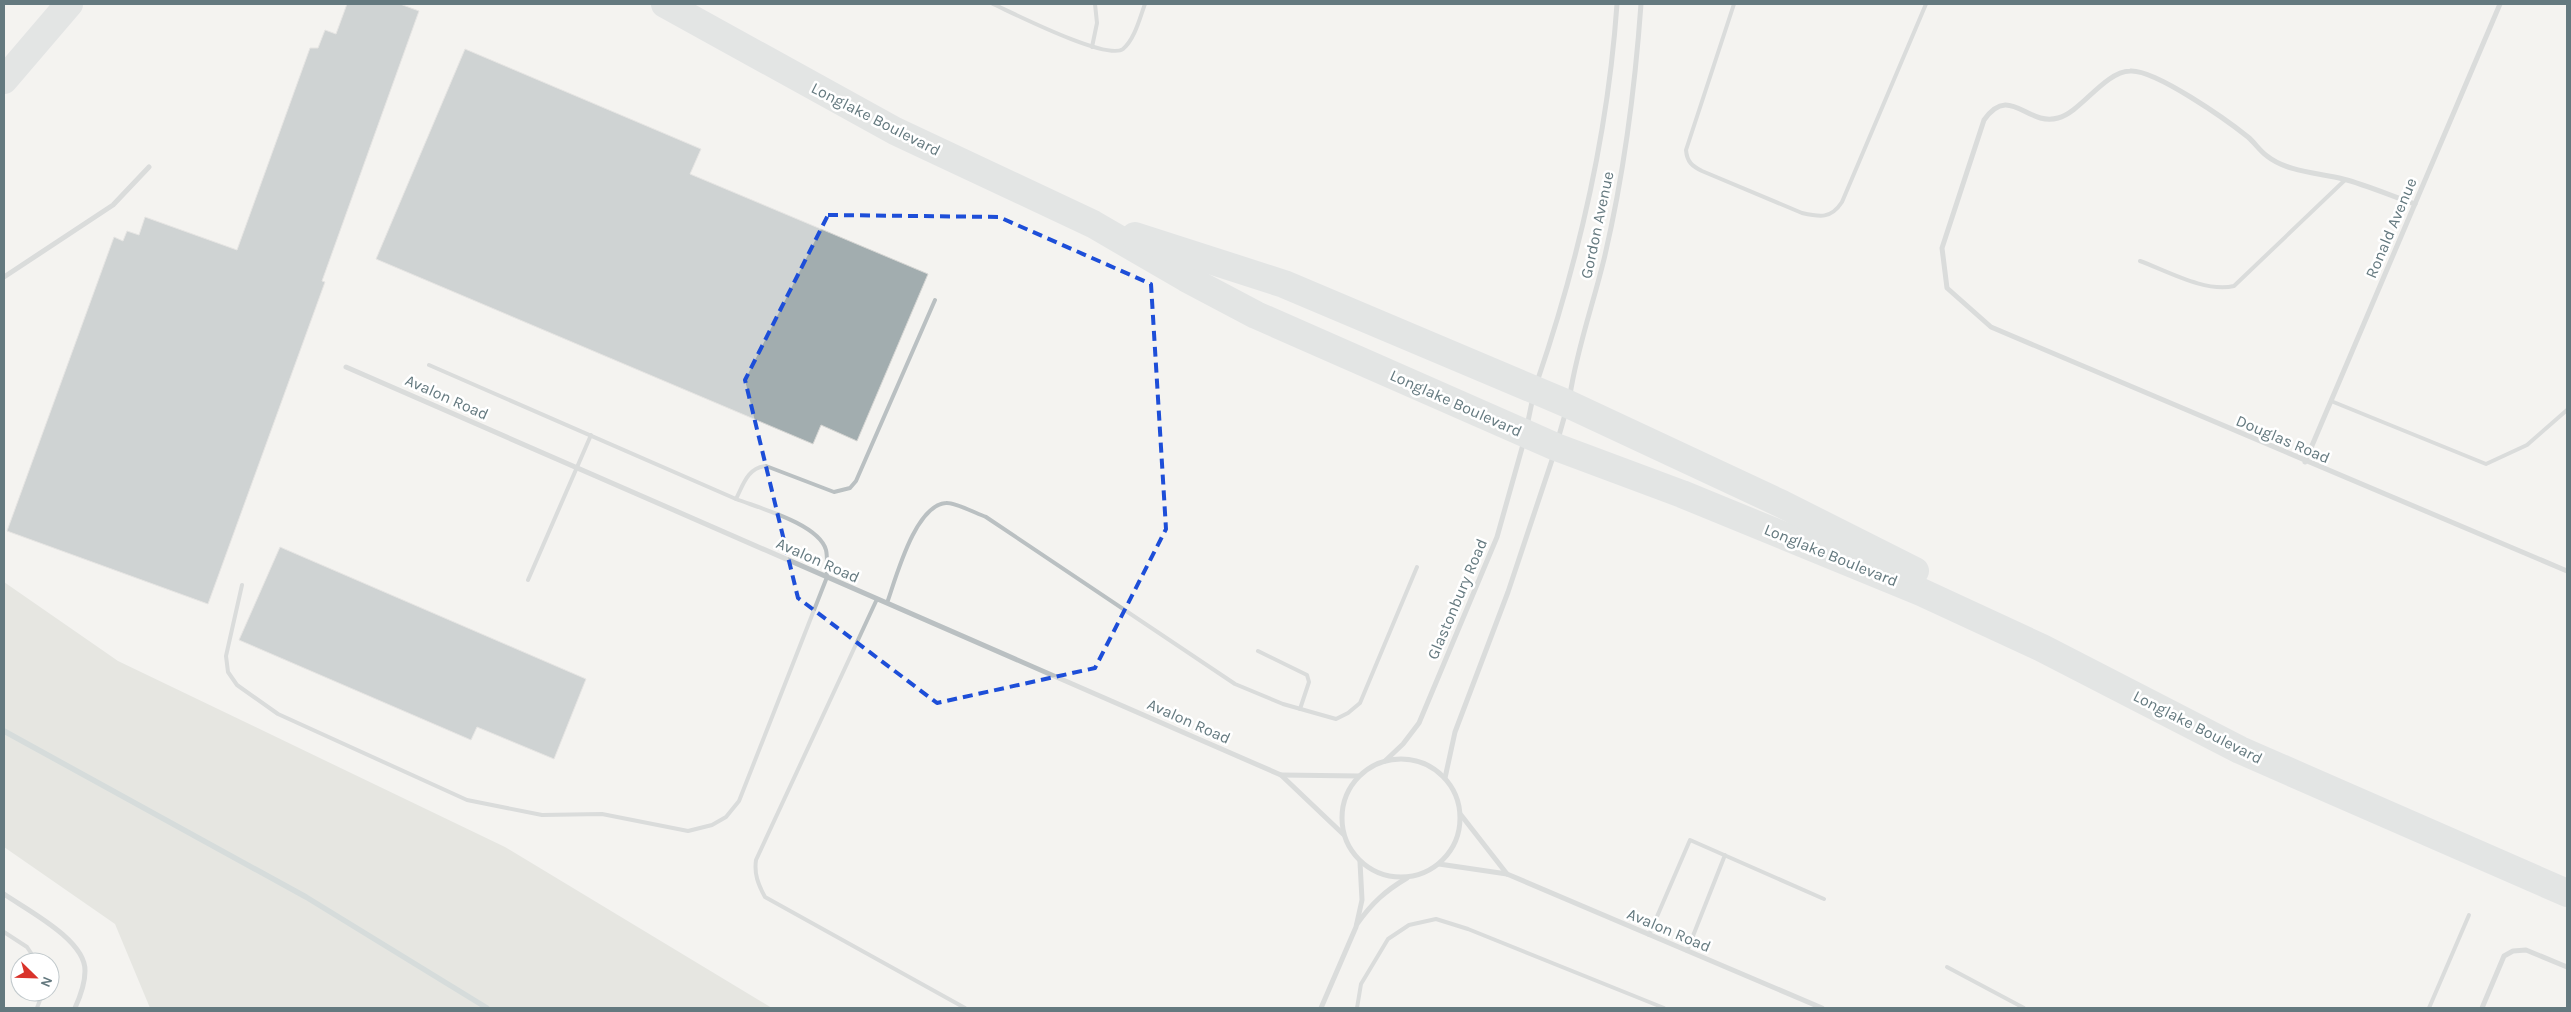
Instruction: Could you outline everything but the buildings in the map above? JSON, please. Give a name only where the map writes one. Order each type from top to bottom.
[{"type":"main road","points":[[4,80],[70,4]]},
{"type":"main road","name":"Longlake Boulevard","points":[[664,4],[895,131],[1093,224],[1186,278],[1256,315],[1556,447],[1682,494],[1921,592],[2034,645],[2240,750],[2567,893]]},
{"type":"main road","name":"Longlake Boulevard","points":[[1093,224],[1284,284],[1568,404],[1782,504],[2244,740],[2332,781],[2567,881]]},
{"type":"street","name":"Gordon Avenue","points":[[1526,434],[1534,391],[1563,305],[1579,246],[1605,114],[1613,57],[1617,4]]},
{"type":"street","name":"Gordon Avenue","points":[[1556,447],[1568,404],[1573,372],[1605,254],[1622,166],[1637,58],[1641,4]]},
{"type":"street","name":"Ronald Avenue","points":[[2305,462],[2500,4]]},
{"type":"street","name":"Douglas Road","points":[[2345,180],[2274,160],[2248,138],[2188,96],[2148,74],[2130,70],[2112,77],[2058,118],[2038,118],[2011,105],[2001,104],[1992,109],[1984,120],[1942,248],[1947,288],[1961,304],[1991,327],[2305,462],[2567,571]]},
{"type":"street","points":[[4,277],[113,205],[149,167]]},
{"type":"street","points":[[2345,180],[2415,204]]},
{"type":"street","name":"Avalon Road","points":[[346,366],[1281,775],[1343,834]]},
{"type":"street","name":"Glastonbury Road","points":[[1385,761],[1403,744],[1419,723],[1497,536],[1526,434]]},
{"type":"street","points":[[1445,778],[1453,740],[1468,694],[1537,512],[1556,447]]},
{"type":"street","points":[[1321,1008],[1356,927],[1371,904],[1386,890],[1407,878],[1424,873],[1439,864],[1452,851],[1459,834],[1461,815],[1456,795],[1445,778],[1433,767],[1418,761],[1401,758],[1371,766],[1359,776],[1350,788],[1344,801],[1341,817],[1343,834],[1350,849],[1360,862],[1373,871],[1390,877],[1407,878]]},
{"type":"street","name":"Avalon Road","points":[[1281,775],[1359,776]]},
{"type":"street","points":[[1461,815],[1507,874]]},
{"type":"street","points":[[1356,927],[1362,900],[1360,862]]},
{"type":"street","points":[[1439,864],[1507,874]]},
{"type":"street","name":"Avalon Road","points":[[1507,874],[1822,1008]]},
{"type":"street","points":[[4,894],[70,940],[80,954],[86,970],[82,990],[75,1008]]},
{"type":"street","points":[[2482,1008],[2504,956],[2513,951],[2526,950],[2567,968]]},
{"type":"lane","points":[[993,4],[1105,52],[1115,52],[1123,49],[1130,40],[1145,4]]},
{"type":"lane","points":[[1092,46],[1097,23],[1095,4]]},
{"type":"lane","points":[[1734,4],[1686,150],[1687,159],[1692,166],[1702,171],[1802,213],[1828,216],[1836,212],[1842,202],[1926,4]]},
{"type":"lane","points":[[2140,261],[2221,290],[2234,286],[2345,180]]},
{"type":"lane","points":[[736,499],[750,473],[759,466],[766,466],[834,492],[850,488],[856,481],[935,300]]},
{"type":"lane","points":[[242,585],[226,656],[228,672],[237,685],[278,714],[467,800],[542,815],[602,814],[688,831],[712,825],[726,817],[738,801],[827,577],[826,550],[820,538],[809,529],[429,365]]},
{"type":"lane","points":[[2331,401],[2486,464],[2527,445],[2567,410]]},
{"type":"lane","points":[[528,580],[591,435]]},
{"type":"lane","points":[[887,603],[919,524],[930,508],[947,503],[986,517],[1235,684],[1300,709],[1336,719],[1348,713],[1360,702],[1417,567]]},
{"type":"lane","points":[[877,599],[756,860],[755,870],[758,884],[764,897],[965,1008]]},
{"type":"lane","points":[[1258,651],[1307,675],[1309,682],[1300,709]]},
{"type":"lane","points":[[1649,935],[1690,840],[1824,899]]},
{"type":"lane","points":[[1687,951],[1725,855]]},
{"type":"lane","points":[[2429,1008],[2469,915]]},
{"type":"lane","points":[[1358,1008],[1361,984],[1388,939],[1409,925],[1436,919],[1468,929],[1664,1008]]},
{"type":"lane","points":[[4,932],[27,947],[30,952]]},
{"type":"lane","points":[[1947,967],[2024,1008]]},
{"type":"highlighted area","points":[[828,215],[999,217],[1151,284],[1166,529],[1095,668],[937,703],[798,598],[745,380]]},
{"type":"shaded area","points":[[4,582],[118,661],[505,847],[772,1008],[150,1008],[115,924],[4,847]]},
{"type":"waterway","points":[[4,731],[306,897],[487,1008]]}]
